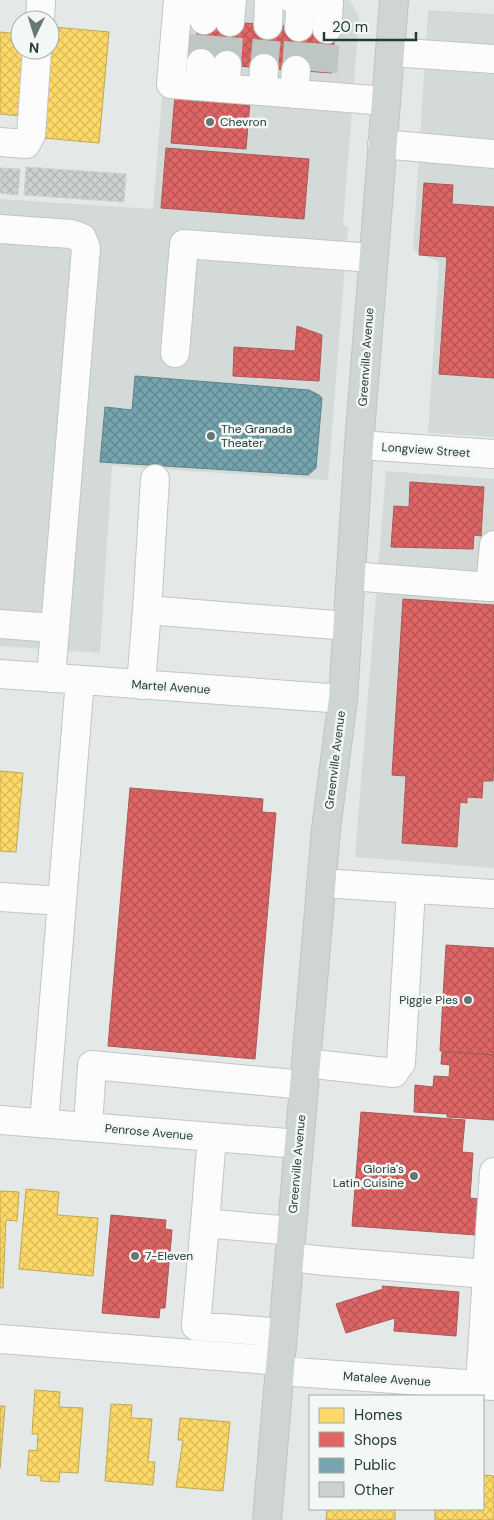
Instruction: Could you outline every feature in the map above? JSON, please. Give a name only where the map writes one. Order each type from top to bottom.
[{"type":"main road","name":"Greenville Avenue","points":[[267,1520],[326,828],[343,700],[359,445],[394,0]]},
{"type":"street","points":[[178,0],[171,84],[213,76],[264,79],[322,84],[386,101]]},
{"type":"street","points":[[299,7],[329,3],[327,29]]},
{"type":"street","points":[[390,52],[494,60]]},
{"type":"street","points":[[0,142],[26,144],[31,135],[36,60]]},
{"type":"street","points":[[382,144],[494,154]]},
{"type":"street","points":[[0,229],[71,234],[82,238],[86,248],[51,678]]},
{"type":"street","points":[[175,353],[184,244],[373,258]]},
{"type":"street","name":"Longview Street","points":[[359,445],[494,454]]},
{"type":"street","points":[[141,685],[155,479]]},
{"type":"street","points":[[351,576],[490,587],[494,545]]},
{"type":"street","points":[[147,610],[348,626]]},
{"type":"street","points":[[0,624],[54,628]]},
{"type":"street","name":"Martel Avenue","points":[[0,674],[343,700]]},
{"type":"street","points":[[44,1123],[80,680]]},
{"type":"street","points":[[321,883],[494,894]]},
{"type":"street","points":[[88,1126],[92,1065],[305,1074],[394,1072],[401,1063],[411,889]]},
{"type":"street","points":[[0,897],[62,902]]},
{"type":"street","name":"Penrose Avenue","points":[[0,1120],[299,1144]]},
{"type":"street","points":[[212,1137],[196,1326],[283,1333]]},
{"type":"street","points":[[487,1386],[487,1274],[494,1172]]},
{"type":"street","points":[[205,1222],[290,1244],[325,1261],[487,1274]]},
{"type":"street","name":"Matalee Avenue","points":[[0,1339],[487,1386]]},
{"type":"shaded area","points":[[170,0],[350,0],[359,17],[343,225],[348,227],[328,480],[112,466],[100,653],[0,646],[0,199],[153,209]]},
{"type":"shaded area","points":[[428,10],[494,14],[494,437],[428,433],[439,262],[413,250]]},
{"type":"shaded area","points":[[386,471],[494,479],[494,868],[355,857]]},
{"type":"building: Homes","points":[[60,28],[109,32],[99,143],[43,138],[50,60],[60,60]]},
{"type":"building: Homes","points":[[0,32],[10,33],[10,60],[26,60],[21,116],[0,114]]},
{"type":"building: Homes","points":[[0,771],[23,773],[16,852],[0,851]]},
{"type":"building: Homes","points":[[26,1189],[59,1192],[57,1215],[98,1218],[93,1276],[19,1269]]},
{"type":"building: Homes","points":[[0,1191],[19,1192],[17,1221],[6,1220],[3,1288],[0,1288]]},
{"type":"building: Homes","points":[[35,1390],[60,1392],[59,1407],[83,1408],[78,1473],[60,1472],[59,1482],[41,1481],[41,1476],[27,1475],[29,1450],[37,1451],[38,1434],[32,1434]]},
{"type":"building: Homes","points":[[111,1404],[132,1405],[131,1418],[152,1419],[148,1462],[155,1462],[153,1485],[105,1481]]},
{"type":"building: Homes","points":[[0,1406],[5,1406],[0,1468]]},
{"type":"building: Homes","points":[[180,1418],[230,1422],[223,1491],[176,1487],[183,1440],[178,1440]]},
{"type":"building: Homes","points":[[484,1475],[494,1476],[494,1520],[435,1520],[435,1510],[484,1510]]},
{"type":"building: Homes","points":[[327,1510],[395,1510],[395,1520],[326,1520]]},
{"type":"building: Shops","points":[[198,20],[335,29],[332,73],[195,63]]},
{"type":"building: Shops","name":"Chevron","points":[[175,95],[250,101],[246,149],[171,143]]},
{"type":"building: Shops","points":[[166,148],[309,159],[304,219],[161,208]]},
{"type":"building: Shops","points":[[424,183],[453,185],[452,204],[494,207],[494,378],[439,374],[447,257],[419,255]]},
{"type":"building: Shops","points":[[297,326],[322,335],[319,381],[233,376],[234,347],[295,351]]},
{"type":"building: Shops","points":[[410,482],[484,487],[481,536],[474,535],[473,549],[391,547],[394,506],[409,507]]},
{"type":"building: Shops","points":[[403,599],[494,605],[493,781],[483,781],[482,798],[467,797],[467,803],[460,802],[457,847],[402,843],[406,776],[392,775]]},
{"type":"building: Shops","points":[[130,788],[263,799],[262,812],[276,813],[255,1059],[108,1046]]},
{"type":"building: Shops","name":"Piggie Pies","points":[[446,945],[494,948],[494,1055],[440,1051]]},
{"type":"building: Shops","points":[[442,1052],[494,1055],[494,1120],[447,1117],[447,1114],[414,1112],[415,1085],[433,1087],[434,1076],[449,1077],[450,1065],[441,1064]]},
{"type":"building: Shops","name":"Gloria's Latin Cuisine","points":[[361,1112],[465,1120],[462,1152],[473,1153],[470,1198],[479,1199],[476,1235],[352,1226]]},
{"type":"building: Shops","points":[[111,1215],[166,1220],[165,1229],[172,1230],[165,1308],[160,1308],[159,1318],[102,1313]]},
{"type":"building: Shops","points":[[382,1286],[459,1292],[456,1336],[394,1331],[395,1318],[346,1333],[336,1304],[383,1289]]},
{"type":"building: Public","name":"The Granada Theater","points":[[135,376],[309,390],[319,395],[322,398],[316,468],[308,475],[100,462],[105,407],[132,410]]},
{"type":"building: Other","points":[[26,167],[126,174],[124,202],[24,195]]},
{"type":"building: Other","points":[[0,168],[20,169],[18,195],[0,193]]},
{"type":"tunnel","points":[[201,63],[204,20]]},
{"type":"tunnel","points":[[227,65],[230,22]]},
{"type":"tunnel","points":[[264,68],[268,25]]},
{"type":"tunnel","points":[[296,70],[299,27]]},
{"type":"tunnel","points":[[323,72],[327,29]]},
{"type":"place","name":"Chevron","points":[[210,122]]},
{"type":"place","name":"The Granada Theater","points":[[211,436]]},
{"type":"place","name":"Piggie Pies","points":[[468,1000]]},
{"type":"place","name":"Gloria's Latin Cuisine","points":[[414,1176]]},
{"type":"place","name":"7-Eleven","points":[[135,1256]]}]
